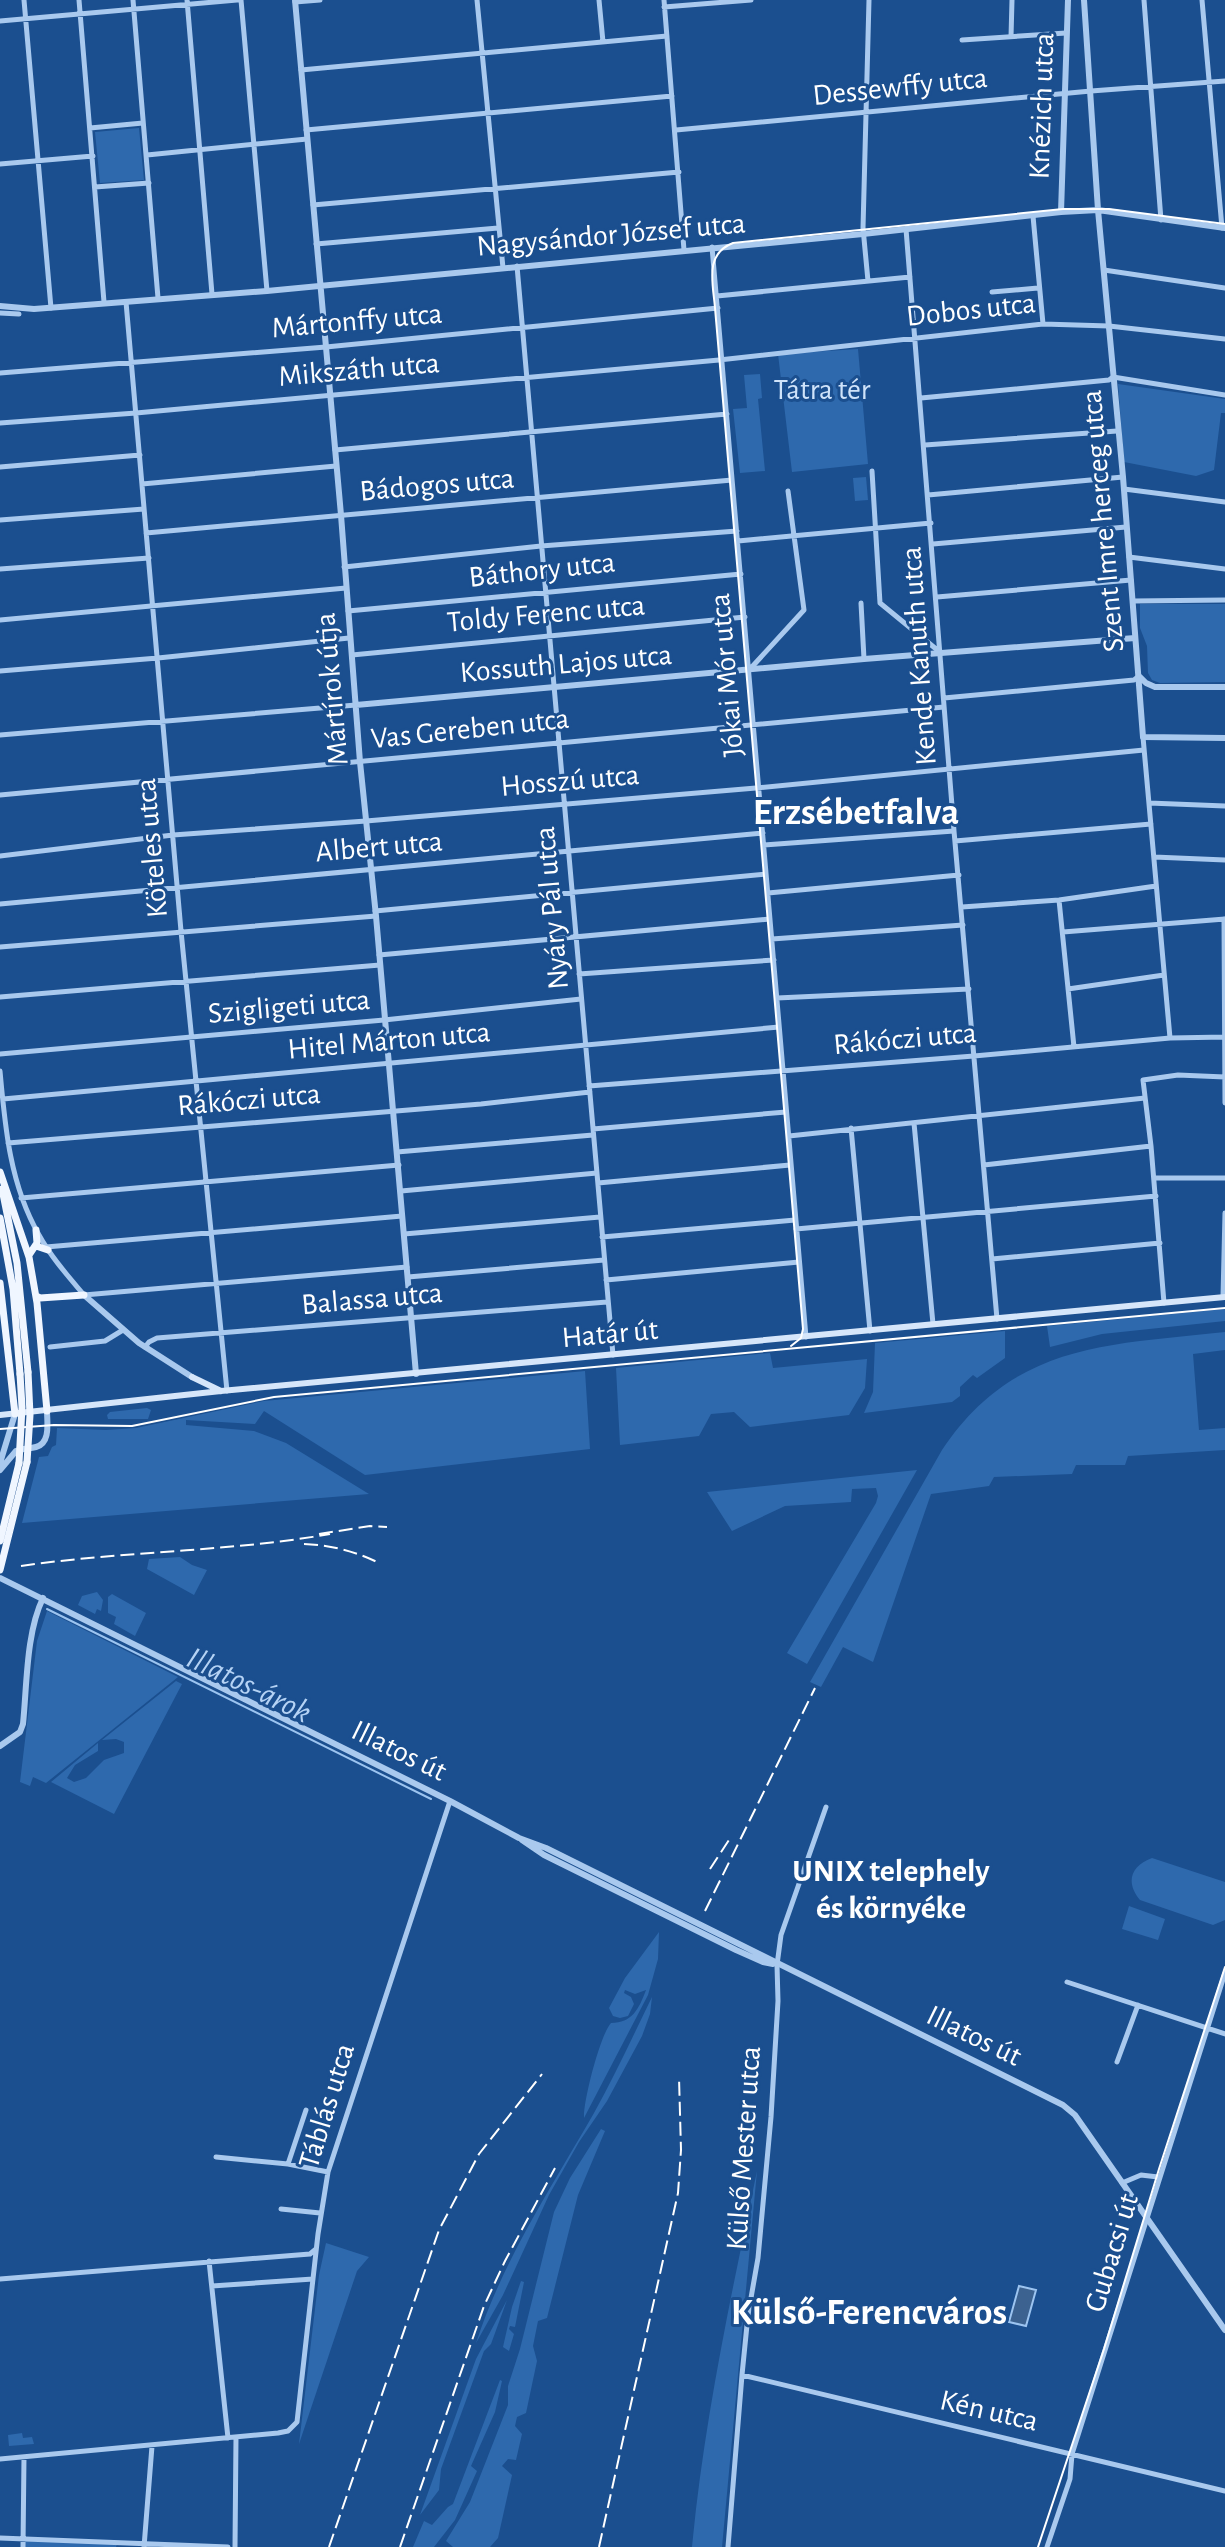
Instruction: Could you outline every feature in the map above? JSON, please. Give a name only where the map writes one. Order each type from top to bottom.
[{"type":"main road","points":[[0,1171],[29,1257],[36,1296],[47,1411]]},
{"type":"main road","points":[[0,1171],[17,1263],[24,1373],[23,1462],[3,1544],[0,1570]]},
{"type":"main road","points":[[0,1218],[24,1373]]},
{"type":"main road","points":[[36,1230],[36,1246]]},
{"type":"main road","points":[[29,1257],[36,1246]]},
{"type":"main road","points":[[36,1246],[47,1249]]},
{"type":"main road","points":[[0,1283],[15,1414]]},
{"type":"main road","points":[[36,1296],[84,1295]]},
{"type":"main road","name":"Határ út","points":[[0,1415],[1224,1297]]},
{"type":"main road","points":[[192,1377],[224,1391]]},
{"type":"main road","points":[[192,1377],[197,1383],[197,1394]]},
{"type":"street","points":[[24,0],[51,308]]},
{"type":"street","points":[[79,0],[104,302]]},
{"type":"street","points":[[133,0],[158,298]]},
{"type":"street","points":[[0,21],[187,2],[239,0],[267,291]]},
{"type":"street","points":[[295,1],[320,0]]},
{"type":"street","points":[[477,0],[503,268]]},
{"type":"street","points":[[599,0],[603,42]]},
{"type":"street","points":[[684,250],[664,4],[751,0]]},
{"type":"street","points":[[868,281],[863,234],[869,0]]},
{"type":"street","points":[[1011,37],[1012,0]]},
{"type":"street","name":"Knézich utca","points":[[1061,212],[1068,0]]},
{"type":"street","name":"Szent Imre herceg utca","points":[[1084,0],[1098,210],[1170,1038]]},
{"type":"street","points":[[1144,0],[1161,220]]},
{"type":"street","points":[[1202,0],[1223,228]]},
{"type":"street","name":"Mártírok útja","points":[[295,1],[416,1374]]},
{"type":"street","points":[[187,2],[212,294]]},
{"type":"street","points":[[962,40],[1066,33]]},
{"type":"street","points":[[301,70],[667,36]]},
{"type":"street","name":"Dessewffy utca","points":[[676,130],[1225,81]]},
{"type":"street","points":[[306,130],[672,96]]},
{"type":"street","points":[[90,128],[143,123]]},
{"type":"street","points":[[147,155],[307,139]]},
{"type":"street","points":[[0,164],[93,156]]},
{"type":"street","points":[[313,205],[679,172]]},
{"type":"street","points":[[95,187],[149,183]]},
{"type":"street","name":"Nagysándor József utca","points":[[0,306],[34,309],[267,291],[1061,212],[1098,210],[1223,228]]},
{"type":"street","points":[[1033,216],[1043,324]]},
{"type":"street","points":[[316,244],[498,228]]},
{"type":"street","name":"Kende Kanuth utca","points":[[906,229],[997,1319]]},
{"type":"street","name":"Jókai Mór utca","points":[[712,247],[807,1338]]},
{"type":"street","name":"Nyáry Pál utca","points":[[517,266],[613,1355]]},
{"type":"street","points":[[1104,270],[1225,288]]},
{"type":"street","points":[[717,296],[910,277]]},
{"type":"street","points":[[992,292],[1038,288]]},
{"type":"street","name":"Köteles utca","points":[[126,301],[224,1391]]},
{"type":"street","name":"Mártonffy utca","points":[[0,373],[326,347],[718,308]]},
{"type":"street","points":[[0,313],[19,314]]},
{"type":"street","name":"Dobos utca","points":[[722,359],[1043,324],[1109,326],[1225,339]]},
{"type":"street","name":"Mikszáth utca","points":[[0,423],[722,359]]},
{"type":"street","points":[[921,398],[1109,380],[1113,377],[1225,395]]},
{"type":"street","points":[[335,450],[727,414]]},
{"type":"street","points":[[925,445],[1117,431]]},
{"type":"street","points":[[0,467],[140,455]]},
{"type":"street","points":[[142,484],[336,466]]},
{"type":"street","points":[[872,471],[880,603],[941,654]]},
{"type":"street","points":[[928,495],[1123,477]]},
{"type":"street","name":"Bádogos utca","points":[[146,533],[732,480]]},
{"type":"street","points":[[1124,489],[1225,502]]},
{"type":"street","points":[[750,670],[804,610],[788,491]]},
{"type":"street","points":[[0,520],[144,509]]},
{"type":"street","points":[[738,541],[865,525],[931,523]]},
{"type":"street","points":[[933,544],[1126,527]]},
{"type":"street","points":[[344,567],[541,546],[737,531]]},
{"type":"street","points":[[1129,557],[1225,569]]},
{"type":"street","points":[[0,569],[149,558]]},
{"type":"street","name":"Báthory utca","points":[[348,611],[741,574]]},
{"type":"street","points":[[937,597],[1131,580]]},
{"type":"street","points":[[0,620],[346,588]]},
{"type":"street","points":[[1133,601],[1225,600]]},
{"type":"street","points":[[861,603],[864,659]]},
{"type":"street","name":"Toldy Ferenc utca","points":[[351,655],[745,617]]},
{"type":"street","points":[[0,671],[349,638]]},
{"type":"street","name":"Kossuth Lajos utca","points":[[0,735],[1135,638]]},
{"type":"street","points":[[944,698],[1134,680],[1139,676],[1155,687]]},
{"type":"street","points":[[1140,696],[1144,690],[1155,687],[1225,687]]},
{"type":"street","name":"Vas Gereben utca","points":[[0,795],[944,707]]},
{"type":"street","points":[[1143,737],[1225,738]]},
{"type":"street","name":"Hosszú utca","points":[[0,856],[173,835],[758,788],[1144,750]]},
{"type":"street","points":[[1149,803],[1225,806]]},
{"type":"street","points":[[955,841],[1151,824]]},
{"type":"street","points":[[764,845],[954,831]]},
{"type":"street","name":"Albert utca","points":[[0,904],[763,833]]},
{"type":"street","points":[[1154,857],[1225,860]]},
{"type":"street","points":[[0,947],[376,914],[766,874]]},
{"type":"street","points":[[768,893],[959,875]]},
{"type":"street","points":[[962,907],[1059,900],[1156,886]]},
{"type":"street","points":[[1059,900],[1074,1047]]},
{"type":"street","points":[[379,955],[770,919]]},
{"type":"street","points":[[1063,932],[1224,919],[1225,1103]]},
{"type":"street","points":[[772,939],[963,925]]},
{"type":"street","points":[[579,974],[774,960]]},
{"type":"street","points":[[0,997],[380,965]]},
{"type":"street","points":[[1068,989],[1164,975]]},
{"type":"street","points":[[777,998],[969,989]]},
{"type":"street","name":"Szigligeti utca","points":[[0,1054],[581,999]]},
{"type":"street","name":"Hitel Márton utca","points":[[3,1099],[779,1027]]},
{"type":"street","name":"Rákóczi utca","points":[[8,1143],[393,1111],[783,1071],[1170,1038],[1225,1037]]},
{"type":"street","points":[[0,1071],[13,1173],[21,1198],[47,1249],[84,1295],[123,1330],[192,1377]]},
{"type":"street","points":[[1164,1303],[1143,1080],[1178,1075],[1225,1077]]},
{"type":"street","points":[[789,1136],[1145,1098]]},
{"type":"street","points":[[397,1152],[786,1112]]},
{"type":"street","points":[[914,1123],[933,1325]]},
{"type":"street","points":[[851,1128],[870,1331]]},
{"type":"street","points":[[984,1165],[1151,1146]]},
{"type":"street","points":[[21,1198],[399,1165]]},
{"type":"street","points":[[598,1183],[790,1165]]},
{"type":"street","points":[[401,1191],[597,1173]]},
{"type":"street","points":[[1154,1178],[1225,1178]]},
{"type":"street","points":[[796,1229],[1156,1196]]},
{"type":"street","points":[[1224,1297],[1225,1213]]},
{"type":"street","points":[[47,1249],[402,1216]]},
{"type":"street","points":[[404,1234],[600,1217]]},
{"type":"street","points":[[602,1237],[795,1220]]},
{"type":"street","points":[[992,1259],[1160,1243]]},
{"type":"street","points":[[408,1277],[604,1260]]},
{"type":"street","points":[[606,1280],[799,1262]]},
{"type":"street","points":[[84,1295],[407,1267]]},
{"type":"street","name":"Balassa utca","points":[[145,1347],[157,1338],[607,1302]]},
{"type":"street","points":[[50,1347],[105,1341],[123,1330]]},
{"type":"street","points":[[0,1470],[16,1451],[44,1444],[47,1411]]},
{"type":"street","points":[[0,1463],[15,1414]]},
{"type":"street","name":"Illatos út","points":[[0,1578],[519,1838],[560,1855],[1063,2105],[1075,2115],[1225,2330]]},
{"type":"street","points":[[0,1746],[20,1732],[23,1724],[36,1612],[43,1598]]},
{"type":"street","name":"Táblás utca","points":[[236,2437],[288,2431],[297,2422],[320,2213],[328,2172],[450,1801]]},
{"type":"street","name":"Külső Mester utca","points":[[728,2547],[748,2315],[758,2258],[771,2117],[778,2001],[777,1965],[781,1935],[826,1807]]},
{"type":"street","name":"Gubacsi út","points":[[1047,2547],[1070,2479],[1072,2454],[1225,1973]]},
{"type":"street","points":[[1067,1982],[1225,2034]]},
{"type":"street","points":[[1117,2062],[1138,2005]]},
{"type":"street","points":[[288,2164],[306,2110]]},
{"type":"street","points":[[216,2157],[288,2164],[328,2172]]},
{"type":"street","points":[[1122,2183],[1141,2175],[1158,2177]]},
{"type":"street","points":[[281,2209],[320,2213]]},
{"type":"street","points":[[0,2279],[310,2254],[316,2248]]},
{"type":"street","points":[[209,2261],[228,2438]]},
{"type":"street","points":[[212,2286],[313,2279]]},
{"type":"street","name":"Kén utca","points":[[742,2375],[1225,2491]]},
{"type":"street","points":[[0,2459],[236,2437],[235,2547]]},
{"type":"street","points":[[144,2545],[152,2446]]},
{"type":"street","points":[[23,2547],[24,2457]]},
{"type":"street","points":[[0,2538],[228,2547]]},
{"type":"green space","points":[[139,128],[144,180],[100,183],[95,132]]},
{"type":"green space","name":"Tátra tér","points":[[858,349],[868,464],[792,472],[778,354]]},
{"type":"green space","points":[[760,374],[762,398],[758,399],[765,471],[740,473],[733,409],[747,408],[744,375]]},
{"type":"green space","points":[[1118,384],[1225,399],[1214,470],[1196,476],[1124,462]]},
{"type":"green space","points":[[866,477],[868,500],[855,501],[853,478]]},
{"type":"green space","points":[[1140,604],[1225,604],[1225,682],[1160,683],[1152,680],[1148,673],[1147,646],[1140,628]]},
{"type":"green space","points":[[1225,1309],[1225,1321],[1102,1334],[1050,1347],[1047,1326]]},
{"type":"green space","points":[[1005,1331],[1005,1358],[977,1378],[973,1375],[960,1387],[960,1396],[952,1402],[864,1413],[873,1392],[875,1343]]},
{"type":"green space","points":[[1225,1332],[1225,1350],[1193,1354],[1199,1430],[1225,1428],[1225,1450],[1128,1456],[1125,1465],[1076,1465],[1072,1474],[994,1477],[989,1486],[931,1494],[873,1662],[843,1647],[821,1687],[810,1682],[942,1450],[970,1414],[1000,1388],[1033,1369],[1067,1355],[1142,1341]]},
{"type":"green space","points":[[770,1353],[773,1368],[867,1359],[865,1388],[849,1415],[750,1427],[734,1412],[711,1414],[699,1436],[620,1445],[616,1368]]},
{"type":"green space","points":[[585,1371],[590,1449],[365,1475],[264,1411],[255,1424],[186,1420],[186,1425],[254,1431],[286,1443],[369,1494],[22,1523],[39,1457],[48,1456],[56,1445],[57,1428],[136,1428],[264,1401]]},
{"type":"green space","points":[[151,1410],[148,1419],[108,1419],[107,1415],[110,1412]]},
{"type":"green space","points":[[917,1470],[807,1664],[787,1653],[876,1503],[876,1488],[852,1489],[851,1502],[785,1506],[732,1531],[707,1492]]},
{"type":"green space","points":[[180,1557],[207,1570],[194,1595],[147,1569],[149,1559]]},
{"type":"green space","points":[[97,1592],[103,1600],[101,1611],[97,1609],[95,1614],[78,1605],[82,1596]]},
{"type":"green space","points":[[112,1594],[146,1613],[135,1636],[114,1624],[116,1617],[108,1613],[108,1597]]},
{"type":"green space","points":[[47,1611],[178,1677],[46,1783],[33,1777],[30,1786],[20,1782],[37,1641]]},
{"type":"green space","points":[[176,1681],[182,1684],[114,1814],[51,1782],[98,1743],[98,1751],[75,1765],[67,1778],[74,1782],[86,1778],[104,1760],[124,1753],[124,1742],[102,1740]]},
{"type":"green space","points":[[1152,1858],[1225,1882],[1225,1920],[1213,1925],[1140,1900],[1133,1887],[1132,1875],[1139,1865]]},
{"type":"green space","points":[[1129,1906],[1165,1919],[1158,1940],[1122,1929]]},
{"type":"green space","points":[[659,1932],[658,1959],[648,1995],[584,2118],[593,2069],[607,2030],[611,2023],[624,2021],[634,2014],[646,1990],[635,1994],[625,1990],[624,1993],[631,1997],[634,2004],[628,2016],[613,2016],[609,2008],[625,1978]]},
{"type":"green space","points":[[652,1997],[642,2036],[607,2101],[549,2195],[503,2295],[476,2343],[514,2254],[602,2099]]},
{"type":"green space","points":[[601,2129],[605,2131],[578,2195],[547,2318],[538,2321],[533,2346],[537,2361],[526,2413],[517,2417],[515,2426],[522,2434],[516,2460],[508,2459],[502,2466],[512,2475],[498,2538],[490,2547],[453,2547],[446,2541],[470,2502],[508,2405],[508,2386],[554,2212],[570,2178]]},
{"type":"green space","points":[[757,2171],[722,2547],[692,2547],[711,2405]]},
{"type":"green space","points":[[326,2243],[369,2257],[357,2271],[299,2444],[319,2275]]},
{"type":"green space","points":[[521,2281],[524,2282],[515,2327],[510,2326],[509,2329],[514,2334],[509,2351],[503,2347]]},
{"type":"green space","points":[[507,2300],[491,2344],[484,2351],[441,2469],[439,2490],[420,2515],[476,2359]]},
{"type":"green space","points":[[500,2380],[495,2412],[471,2466],[477,2471],[455,2520],[434,2547],[413,2547],[424,2521],[432,2525],[453,2504]]},
{"type":"green space","points":[[22,2433],[23,2438],[32,2437],[34,2444],[9,2446],[8,2435]]},
{"type":"green space","points":[[25,2540],[117,2544],[116,2547],[25,2547]]},
{"type":"shaded area","points":[[1019,2286],[1036,2290],[1026,2326],[1009,2322]]},
{"type":"waterway","name":"Illatos-árok","points":[[47,1609],[431,1799]]},
{"type":"tram line","points":[[791,1346],[801,1338],[803,1329],[713,289],[714,262],[718,254],[733,243],[1063,209],[1109,209],[1225,224]]},
{"type":"tram line","points":[[0,1429],[54,1425],[132,1426],[274,1397],[1225,1308]]},
{"type":"tram line","points":[[1038,2547],[1225,1967]]},
{"type":"railway","points":[[319,1534],[370,1526],[387,1527]]},
{"type":"railway","points":[[21,1566],[330,1534]]},
{"type":"railway","points":[[304,1544],[342,1549],[377,1562]]},
{"type":"railway","points":[[705,1911],[815,1688]]},
{"type":"railway","points":[[710,1869],[729,1840]]},
{"type":"railway","points":[[329,2547],[439,2230],[479,2154],[542,2074]]},
{"type":"railway","points":[[599,2547],[678,2193],[681,2150],[679,2077]]},
{"type":"railway","points":[[400,2547],[484,2306],[555,2168]]},
{"type":"district","name":"Erzsébetfalva","points":[[856,813]]},
{"type":"district","name":"UNIX telephely és környéke","points":[[891,1890]]},
{"type":"district","name":"Külső-Ferencváros","points":[[869,2313]]}]
